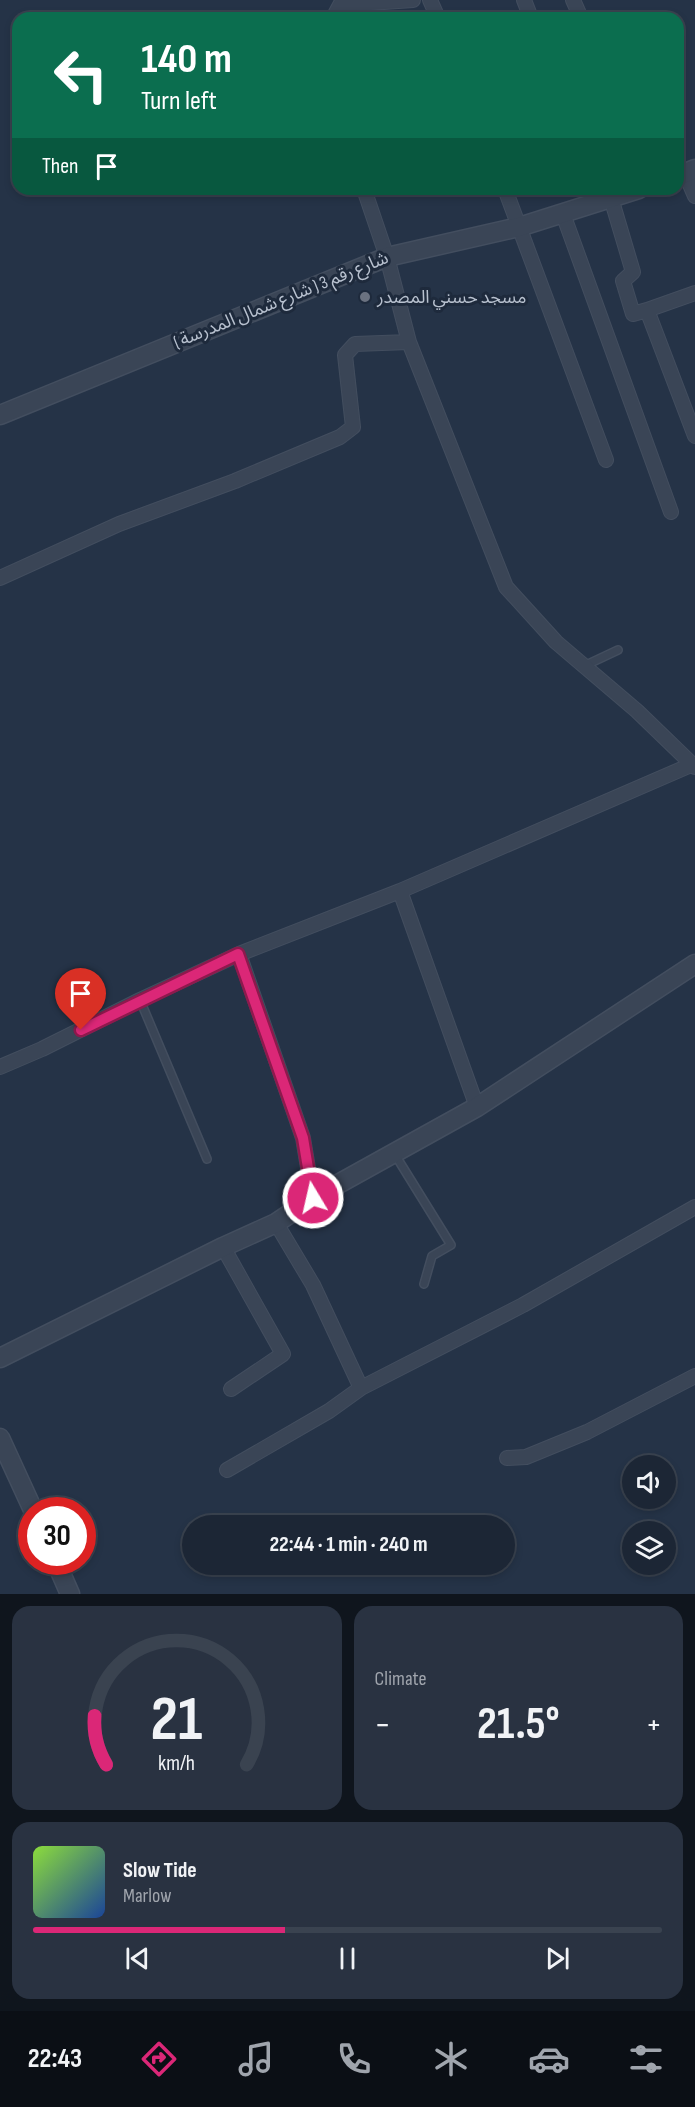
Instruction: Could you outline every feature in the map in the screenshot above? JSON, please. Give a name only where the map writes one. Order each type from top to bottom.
[{"type":"street","points":[[336,12],[340,5],[413,0]]},
{"type":"street","points":[[686,173],[695,195]]},
{"type":"street","points":[[0,1067],[238,954],[400,891],[693,766],[637,711],[556,642],[506,587],[409,342],[387,257],[366,195]]},
{"type":"street","points":[[507,195],[606,460]]},
{"type":"street","points":[[603,196],[633,272],[622,281],[633,314],[695,293]]},
{"type":"street","name":"شارع رقم 3 ( شارع شمال المدرسة )","points":[[0,415],[387,257],[519,227],[563,214],[603,196]]},
{"type":"street","points":[[563,214],[671,512]]},
{"type":"street","points":[[647,310],[695,436]]},
{"type":"street","points":[[0,578],[119,524],[235,481],[340,437],[353,427],[345,355],[355,344],[409,342]]},
{"type":"street","points":[[400,891],[477,1107]]},
{"type":"street","points":[[238,954],[303,1138],[313,1198]]},
{"type":"street","points":[[0,1358],[276,1223],[313,1198],[477,1107],[695,964]]},
{"type":"street","points":[[227,1470],[329,1411],[361,1388],[523,1305],[695,1207]]},
{"type":"street","points":[[276,1223],[313,1285],[361,1388]]},
{"type":"street","points":[[223,1247],[283,1354],[231,1389]]},
{"type":"street","points":[[507,1458],[526,1457],[587,1432],[695,1376]]},
{"type":"street","points":[[0,1438],[27,1497]]},
{"type":"street","points":[[62,1575],[70,1594]]},
{"type":"lane","points":[[584,666],[618,650]]},
{"type":"lane","points":[[140,1000],[207,1159]]},
{"type":"lane","points":[[394,1153],[451,1245],[432,1256],[424,1284]]},
{"type":"place","name":"مسجد حسني المصدر","points":[[365,297]]},
{"type":"route","points":[[81,1030],[238,954],[303,1138],[313,1198]]}]
